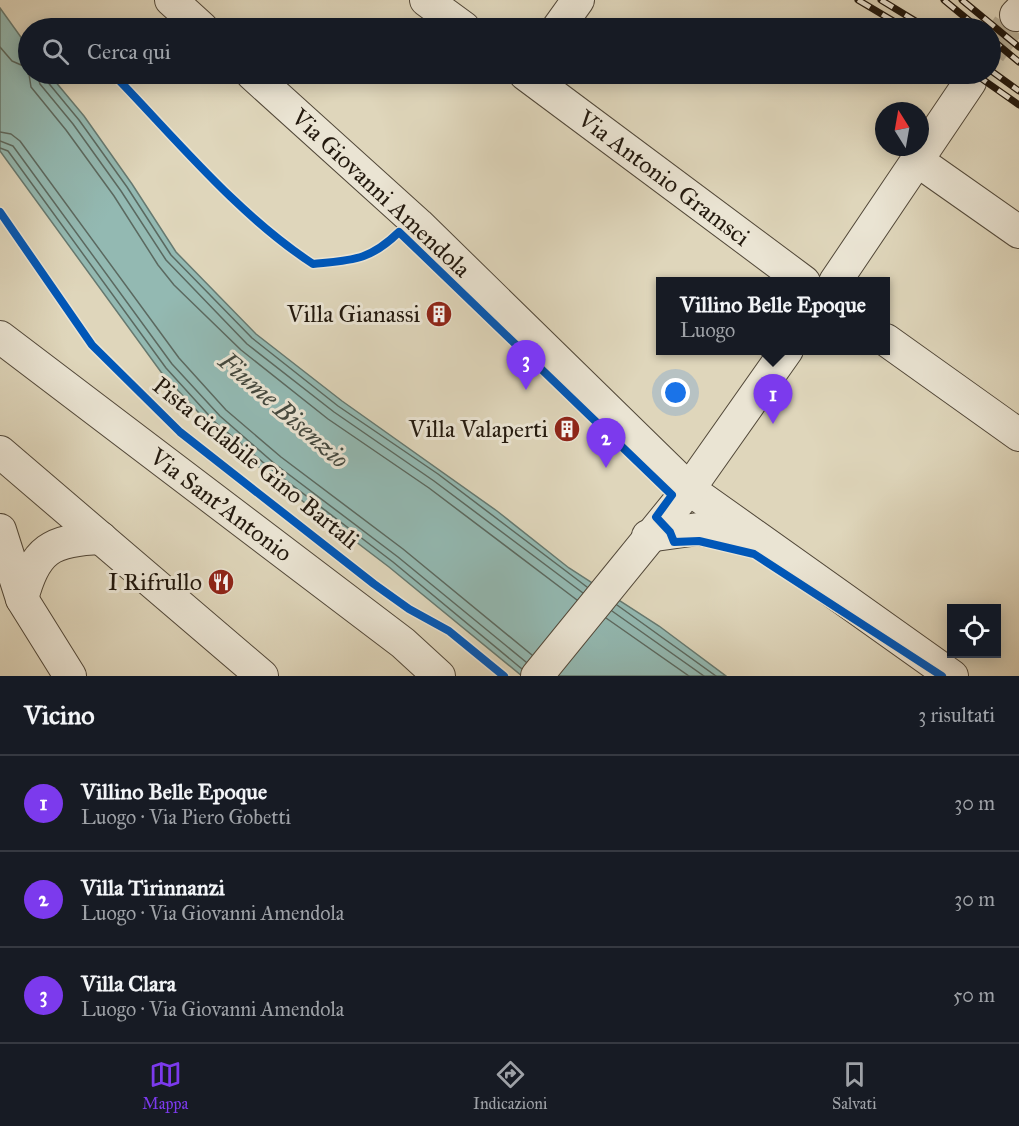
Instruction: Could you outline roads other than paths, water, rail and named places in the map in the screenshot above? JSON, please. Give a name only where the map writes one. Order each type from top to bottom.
[{"type":"street","points":[[171,0],[191,18]]},
{"type":"street","points":[[426,0],[450,18]]},
{"type":"street","points":[[565,18],[578,0]]},
{"type":"street","name":"Via Giovanni Amendola","points":[[263,84],[418,224],[689,489],[952,676]]},
{"type":"street","name":"Via Antonio Gramsci","points":[[538,84],[797,277]]},
{"type":"street","points":[[839,277],[969,84]]},
{"type":"street","points":[[918,161],[1019,232]]},
{"type":"street","name":"Via Sant'Antonio","points":[[0,337],[403,643],[439,676]]},
{"type":"street","points":[[890,344],[1019,435]]},
{"type":"street","points":[[537,676],[648,536],[689,489],[784,355]]},
{"type":"street","points":[[0,452],[262,676]]},
{"type":"street","points":[[648,536],[698,529],[759,540]]},
{"type":"street","points":[[0,530],[22,599],[70,676]]},
{"type":"street","points":[[22,599],[29,572],[40,556],[62,543],[76,539],[101,538]]},
{"type":"water","name":"Fiume Bisenzio","points":[[0,8],[18,33],[18,84],[57,84],[84,116],[176,252],[256,334],[342,401],[497,511],[569,568],[659,626],[726,676],[522,676],[389,567],[267,474],[211,426],[161,372],[0,151]]},
{"type":"tunnel","points":[[1001,36],[1016,15]]},
{"type":"railway","points":[[858,0],[888,18]]},
{"type":"railway","points":[[881,0],[911,18]]},
{"type":"railway","points":[[944,0],[966,18]]},
{"type":"railway","points":[[962,0],[984,18]]},
{"type":"railway","points":[[1001,32],[1019,47]]},
{"type":"railway","points":[[1001,47],[1019,62]]},
{"type":"railway","points":[[1001,78],[1019,91]]},
{"type":"railway","points":[[989,84],[1019,105]]},
{"type":"place","name":"Villa Gianassi","points":[[439,314]]},
{"type":"place","name":"Villa Clara","points":[[526,390]]},
{"type":"place","name":"Villino Belle Epoque","points":[[773,424]]},
{"type":"place","name":"Villa Valaperti","points":[[567,429]]},
{"type":"place","name":"Villa Tirinnanzi","points":[[606,468]]},
{"type":"place","name":"I Rifrullo","points":[[221,582]]}]
